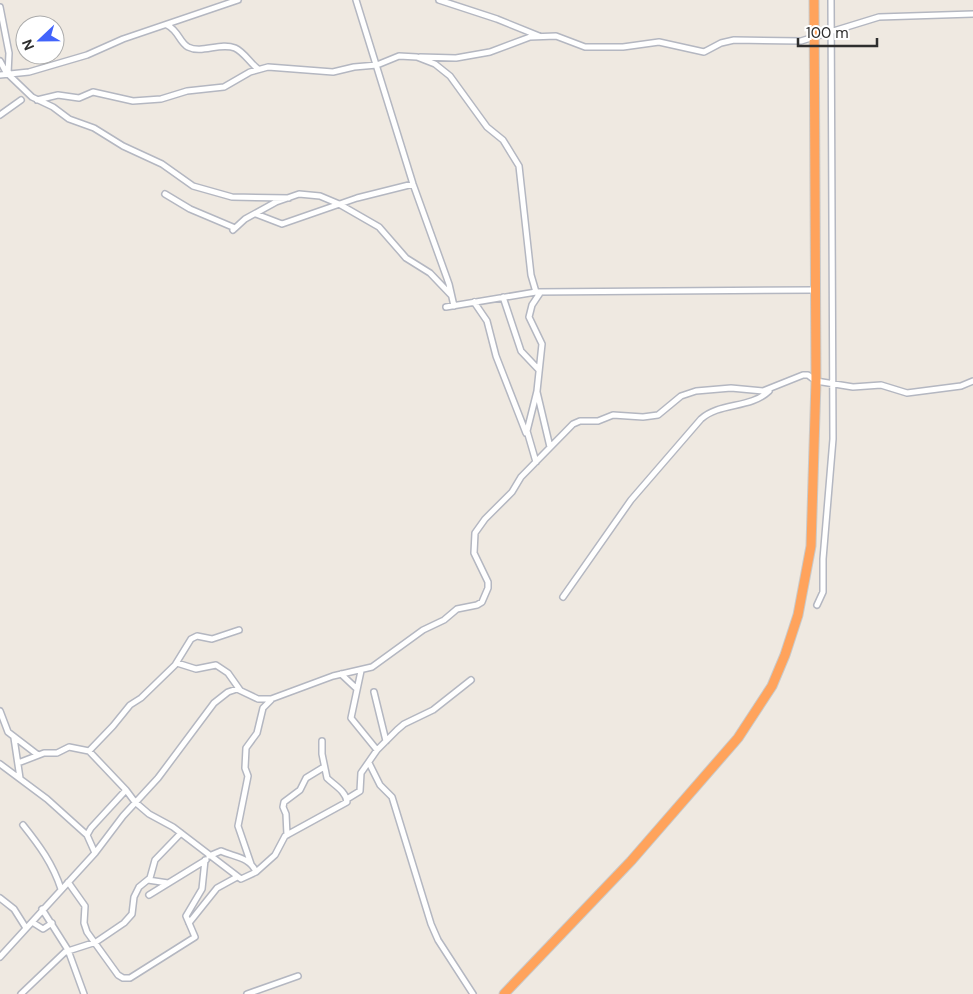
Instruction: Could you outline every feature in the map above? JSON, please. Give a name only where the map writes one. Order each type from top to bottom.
[{"type":"highway","points":[[504,994],[698,787],[738,738],[772,686],[798,615],[811,546],[816,380],[814,290],[817,231],[814,0]]},
{"type":"street","points":[[0,75],[29,72],[54,65],[238,0]]},
{"type":"street","points":[[356,0],[413,184],[452,295],[454,306]]},
{"type":"street","points":[[439,0],[497,19],[542,37]]},
{"type":"street","points":[[817,605],[823,592],[823,559],[832,469],[831,0]]},
{"type":"street","points":[[0,7],[10,54],[8,74]]},
{"type":"street","points":[[37,100],[58,95],[79,98],[93,92],[137,102],[161,99],[188,91],[224,87],[258,69],[272,67],[330,72],[377,65],[399,56],[456,58],[490,52],[530,37],[561,37],[585,46],[623,47],[659,42],[704,52],[734,40],[797,41],[879,17],[973,14]]},
{"type":"street","points":[[166,25],[177,31],[188,46],[196,48],[219,45],[233,48],[258,69]]},
{"type":"street","points":[[417,57],[435,64],[450,76],[487,127],[502,138],[520,166],[531,275],[538,292],[529,317],[542,342],[537,391],[527,436]]},
{"type":"street","points":[[0,61],[8,74],[27,94],[53,107],[69,119],[94,128],[122,146],[162,164],[193,186],[232,198],[289,198]]},
{"type":"street","points":[[0,115],[21,100]]},
{"type":"street","points":[[256,214],[282,224],[339,204],[413,184]]},
{"type":"street","points":[[165,194],[190,209],[234,229],[245,219],[289,198],[308,193],[339,204],[379,227],[406,258],[430,273],[452,295]]},
{"type":"street","points":[[446,307],[538,292],[814,290]]},
{"type":"street","points":[[503,297],[521,351],[539,370]]},
{"type":"street","points":[[474,302],[487,322],[496,356],[511,396],[519,410],[536,462]]},
{"type":"street","points":[[563,597],[631,500],[701,419],[709,413],[756,401],[771,389],[803,374],[816,380],[861,388],[881,385],[902,392],[914,393],[960,386],[973,381]]},
{"type":"street","points":[[176,663],[196,670],[212,664],[222,668],[240,690],[258,699],[271,699],[341,674],[361,671],[379,663],[423,630],[444,620],[457,609],[477,605],[482,602],[488,588],[488,582],[474,553],[475,533],[568,427],[580,421],[598,421],[613,415],[643,417],[658,415],[681,396],[696,390],[731,388],[756,392],[771,389]]},
{"type":"street","points":[[537,391],[541,401],[550,447]]},
{"type":"street","points":[[89,751],[114,726],[124,711],[141,698],[176,663],[192,639],[197,636],[212,639],[238,630]]},
{"type":"street","points":[[361,671],[351,718],[377,750]]},
{"type":"street","points":[[341,674],[357,689]]},
{"type":"street","points":[[18,763],[38,755],[57,753],[70,746],[89,751],[135,802],[149,814],[181,834],[208,858],[237,877],[246,878],[256,872],[275,855],[287,834],[342,805],[360,791],[361,774],[377,750],[404,724],[433,710],[471,680]]},
{"type":"street","points":[[0,957],[60,889],[95,853],[135,802],[158,778],[214,703],[228,692],[240,690]]},
{"type":"street","points":[[374,692],[386,741]]},
{"type":"street","points":[[256,872],[251,864],[238,826],[248,776],[245,768],[245,750],[257,733],[263,708],[271,699]]},
{"type":"street","points":[[0,710],[2,724],[13,738],[38,755]]},
{"type":"street","points":[[13,738],[20,778]]},
{"type":"street","points":[[322,741],[327,778],[337,785],[347,800]]},
{"type":"street","points":[[369,763],[380,785],[392,798],[434,932],[474,994]]},
{"type":"street","points":[[0,764],[20,778],[87,835],[95,853]]},
{"type":"street","points":[[287,834],[284,802],[300,790],[306,778],[324,767]]},
{"type":"street","points":[[87,835],[90,828],[126,790]]},
{"type":"street","points":[[24,825],[43,850],[53,869],[60,889]]},
{"type":"street","points":[[21,994],[55,960],[68,950],[96,942],[128,919],[132,912],[135,894],[143,883],[148,880],[155,860],[181,834]]},
{"type":"street","points":[[149,896],[220,851],[251,864]]},
{"type":"street","points":[[68,882],[85,906],[84,924],[88,934],[96,942],[118,975],[123,978],[130,978],[195,938],[186,916],[202,889],[208,858]]},
{"type":"street","points":[[189,924],[217,887],[237,877]]},
{"type":"street","points":[[148,880],[169,884]]},
{"type":"street","points":[[0,898],[14,909],[26,928]]},
{"type":"street","points":[[42,909],[68,950],[84,994]]},
{"type":"street","points":[[32,922],[43,929],[52,924]]},
{"type":"street","points":[[247,994],[298,976]]}]
